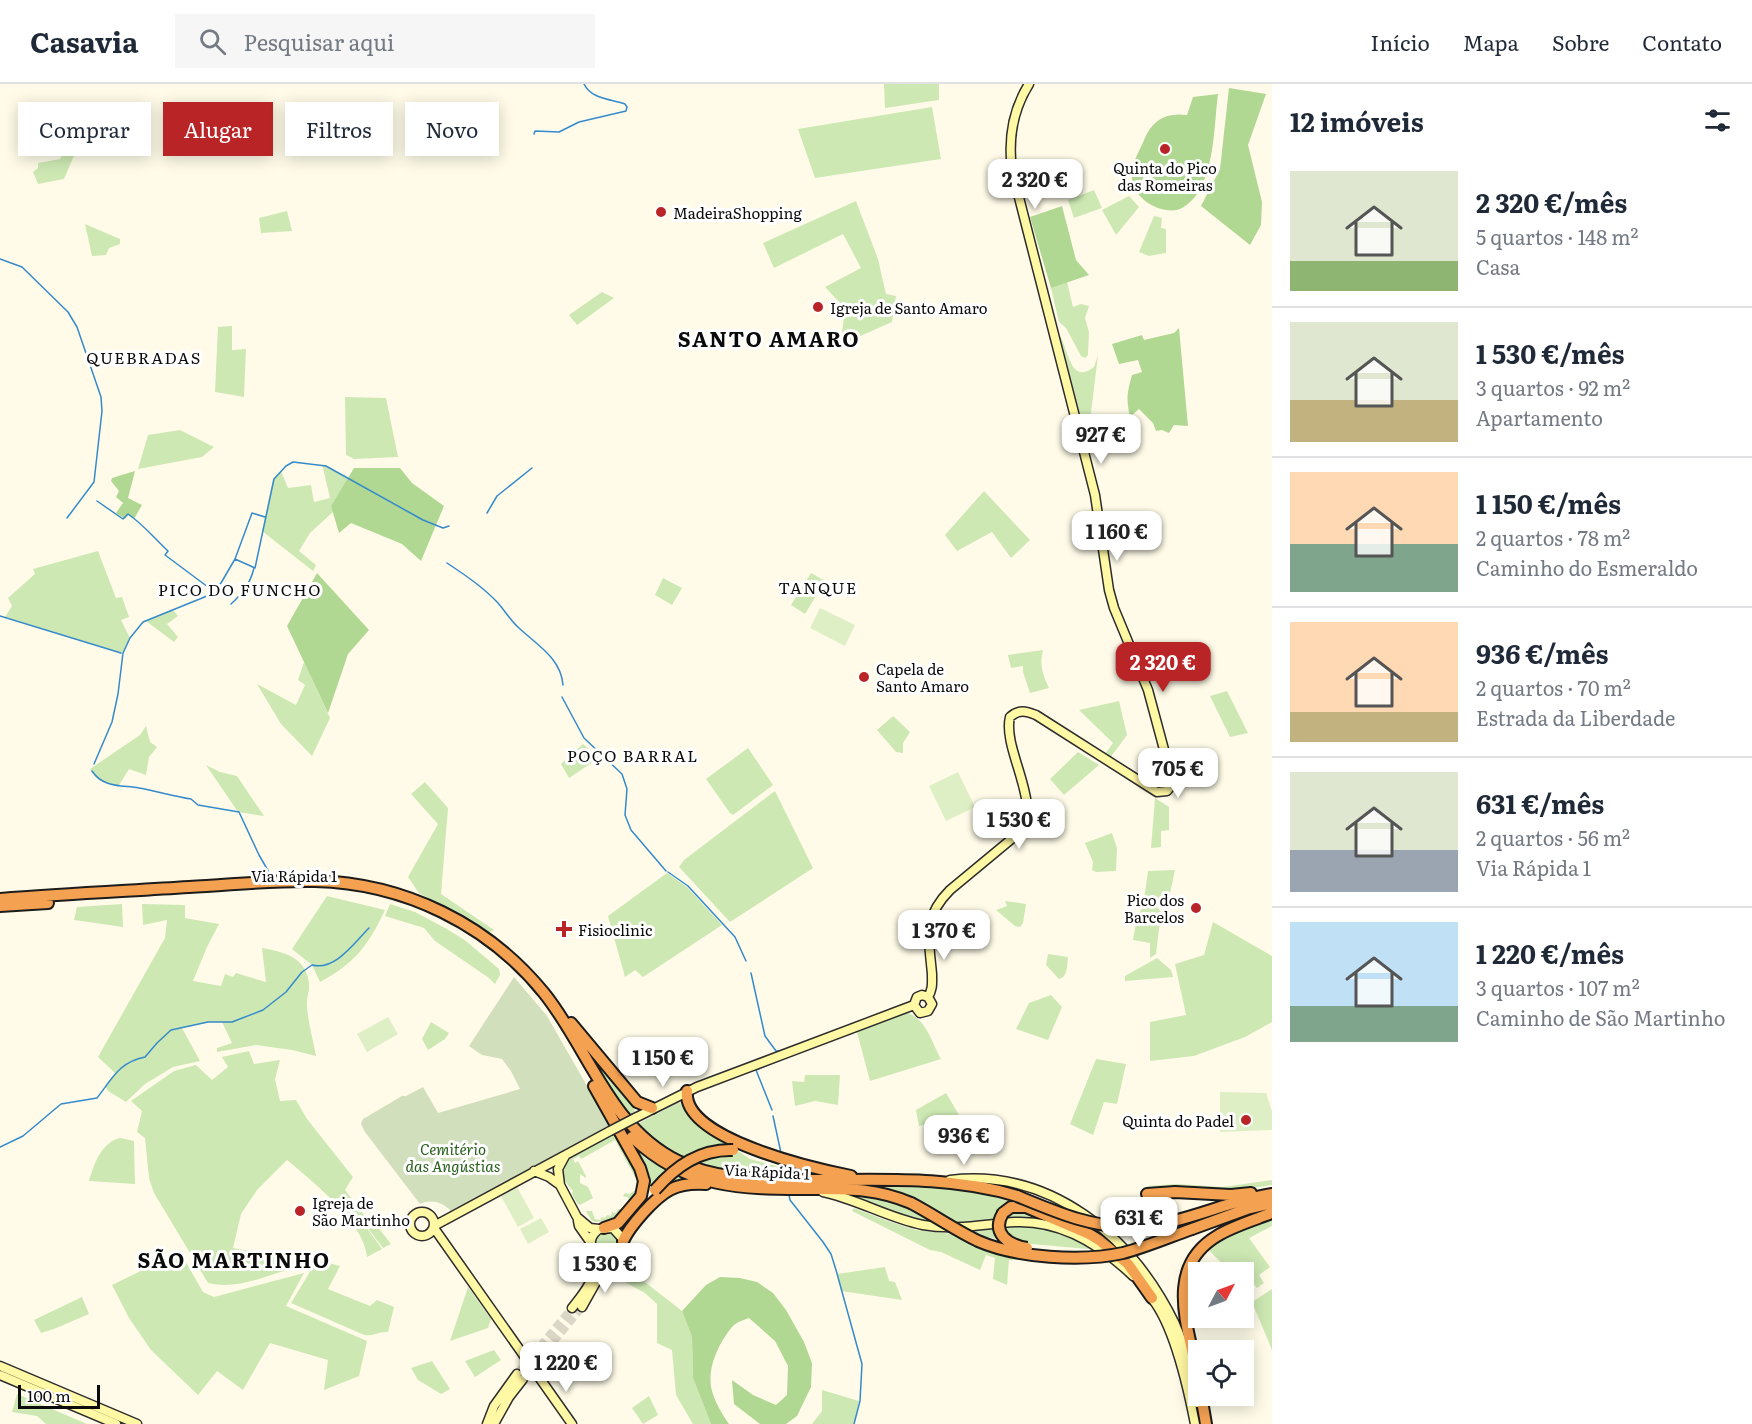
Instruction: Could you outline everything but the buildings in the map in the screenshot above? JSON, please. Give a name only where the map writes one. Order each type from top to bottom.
[{"type":"highway","name":"Via Rápida 1","points":[[0,899],[303,881],[364,886],[419,901],[463,922],[508,956],[546,996],[619,1112],[643,1137],[668,1156],[704,1171],[734,1177],[937,1182],[994,1189],[1083,1221],[1106,1226],[1134,1227],[1166,1222],[1187,1224]]},
{"type":"highway","name":"Via Rápida 1","points":[[0,906],[306,888],[354,891],[396,900],[422,910],[459,928],[509,965],[546,1008],[616,1119],[650,1154],[670,1166],[718,1184],[755,1188],[875,1191],[911,1203],[980,1242],[1002,1250],[1037,1255],[1085,1257],[1114,1254],[1142,1247],[1187,1224],[1272,1203]]},
{"type":"highway","points":[[546,996],[638,1102],[652,1108]]},
{"type":"highway","points":[[594,1086],[640,1168],[644,1181],[641,1196],[624,1217],[618,1223],[605,1228]]},
{"type":"highway","points":[[687,1091],[688,1106],[710,1127],[731,1139],[808,1167],[878,1181]]},
{"type":"highway","points":[[638,1102],[638,1116]]},
{"type":"highway","points":[[605,1228],[618,1228],[626,1224],[678,1167],[693,1158],[713,1151],[766,1153]]},
{"type":"highway","points":[[623,1241],[631,1227],[666,1191],[686,1184],[718,1184]]},
{"type":"highway","points":[[1160,1208],[1168,1193]]},
{"type":"highway","points":[[1147,1194],[1272,1194]]},
{"type":"highway","points":[[1152,1298],[1143,1282],[1128,1264],[1100,1240],[1089,1234],[1026,1207],[1011,1207],[999,1219],[999,1230],[1009,1243],[1023,1247],[1062,1251],[1097,1251],[1126,1246],[1272,1194]]},
{"type":"highway","points":[[1191,1340],[1183,1287],[1190,1262],[1200,1248],[1222,1233],[1272,1213]]},
{"type":"highway","points":[[1203,1406],[1205,1424]]},
{"type":"main road","points":[[928,997],[933,987],[928,930],[932,913],[941,898],[1020,832],[1027,819],[1026,802],[1009,732],[1010,717],[1021,711],[1036,715],[1157,792],[1167,791],[1173,783],[1148,690],[1114,608],[1109,590],[1095,495],[1012,170],[1010,147],[1013,120],[1023,93],[1029,84]]},
{"type":"main road","points":[[914,1005],[920,996],[928,997]]},
{"type":"main road","points":[[914,1005],[920,1013],[928,1011],[932,1004],[928,997]]},
{"type":"main road","points":[[449,1216],[431,1216],[420,1212],[412,1217],[411,1228],[415,1234],[422,1236],[449,1216],[687,1091],[914,1005]]},
{"type":"main road","points":[[567,1154],[561,1162],[558,1174],[560,1185],[577,1217],[579,1226],[591,1244],[596,1262],[594,1272],[572,1308]]},
{"type":"main road","points":[[548,1164],[558,1174]]},
{"type":"main road","points":[[534,1172],[549,1177],[560,1185]]},
{"type":"main road","points":[[937,1182],[962,1179],[1006,1181],[1040,1190],[1082,1212],[1112,1237],[1143,1273],[1171,1326],[1191,1374],[1205,1424]]},
{"type":"main road","points":[[804,1189],[837,1195],[896,1218],[923,1225],[968,1227],[1018,1222],[1059,1227],[1098,1246],[1123,1267],[1163,1310]]},
{"type":"main road","points":[[431,1216],[432,1229],[443,1241],[572,1424]]},
{"type":"main road","points":[[577,1217],[590,1228],[605,1228],[621,1235],[623,1241],[621,1252],[603,1269],[582,1307]]},
{"type":"main road","points":[[591,1244],[592,1236],[605,1228]]},
{"type":"main road","points":[[594,1254],[602,1259],[611,1260]]},
{"type":"main road","points":[[1171,1326],[1195,1424]]},
{"type":"main road","points":[[0,1366],[137,1424]]},
{"type":"main road","points":[[0,1375],[116,1424]]},
{"type":"main road","points":[[486,1424],[494,1406],[520,1377],[494,1424]]},
{"type":"green space","points":[[884,84],[939,84],[939,100],[885,108]]},
{"type":"green space","points":[[1229,88],[1266,94],[1248,145],[1262,202],[1261,225],[1250,245],[1201,206],[1220,169]]},
{"type":"green space","points":[[1218,94],[1209,167],[1198,192],[1187,205],[1180,209],[1169,210],[1154,207],[1137,192],[1132,179],[1132,168],[1147,133],[1151,127],[1166,116],[1187,115],[1193,97]]},
{"type":"green space","points":[[932,107],[941,159],[815,178],[798,129]]},
{"type":"green space","points":[[62,156],[74,156],[64,179],[38,184],[33,172],[38,168],[38,163],[60,159]]},
{"type":"green space","points":[[1094,190],[1102,208],[1074,218],[1068,200]]},
{"type":"green space","points":[[1129,196],[1139,207],[1116,235],[1102,210]]},
{"type":"green space","points":[[856,201],[878,259],[886,294],[896,296],[892,322],[840,345],[844,307],[825,287],[861,268],[843,234],[774,268],[763,243]]},
{"type":"green space","points":[[1062,206],[1076,260],[1089,275],[1051,288],[1030,217]]},
{"type":"green space","points":[[287,211],[292,231],[261,233],[259,218]]},
{"type":"green space","points":[[1154,216],[1162,218],[1161,228],[1166,229],[1166,253],[1149,256],[1139,252]]},
{"type":"green space","points":[[85,224],[120,239],[120,244],[109,248],[106,255],[92,256]]},
{"type":"green space","points":[[1067,282],[1073,307],[1081,304],[1089,306],[1085,318],[1089,332],[1088,355],[1085,358],[1081,356],[1066,328],[1059,322],[1051,288]]},
{"type":"green space","points":[[602,292],[614,298],[577,325],[569,315]]},
{"type":"green space","points":[[232,326],[232,350],[246,349],[244,397],[215,392],[218,327]]},
{"type":"green space","points":[[1179,328],[1188,426],[1174,425],[1169,433],[1162,430],[1156,431],[1153,423],[1139,409],[1130,417],[1128,391],[1130,381],[1132,375],[1142,372],[1138,360],[1119,364],[1112,344],[1142,335],[1144,340],[1174,333]]},
{"type":"green space","points":[[1060,336],[1071,363],[1080,372],[1086,372],[1094,367],[1098,355],[1090,421],[1082,423]]},
{"type":"green space","points":[[345,397],[386,398],[398,457],[354,459],[346,455]]},
{"type":"green space","points":[[180,430],[214,447],[202,457],[138,469],[148,435]]},
{"type":"green space","points":[[322,464],[349,478],[331,506],[333,512],[310,533],[299,551],[316,565],[313,571],[262,531],[273,479],[281,471],[288,488],[311,485],[314,502],[330,498]]},
{"type":"green space","points":[[354,468],[400,468],[412,483],[444,506],[421,561],[402,544],[351,523],[339,533],[331,506]]},
{"type":"green space","points":[[135,471],[128,498],[142,505],[134,519],[128,515],[125,519],[116,513],[123,503],[116,497],[119,491],[111,481],[112,478]]},
{"type":"green space","points":[[984,491],[1030,540],[1011,558],[992,532],[957,551],[945,535]]},
{"type":"green space","points":[[98,551],[116,598],[122,597],[129,617],[121,620],[130,638],[122,653],[5,617],[12,606],[8,598],[35,574],[33,569]]},
{"type":"green space","points":[[317,573],[369,630],[348,654],[328,713],[287,626]]},
{"type":"green space","points":[[811,573],[825,581],[805,614],[791,605]]},
{"type":"green space","points":[[663,578],[682,588],[672,605],[655,595]]},
{"type":"green space","points":[[820,608],[855,625],[845,646],[810,628]]},
{"type":"green space","points":[[173,610],[178,616],[167,624],[178,637],[174,642],[146,621]]},
{"type":"green space","points":[[1043,650],[1042,670],[1049,688],[1030,693],[1023,666],[1011,668],[1008,655]]},
{"type":"green space","points":[[304,662],[330,718],[312,756],[281,724],[257,684],[296,705],[305,685],[298,680]]},
{"type":"green space","points":[[1227,691],[1248,733],[1230,737],[1210,696]]},
{"type":"green space","points":[[1119,701],[1127,735],[1110,758],[1105,754],[1113,743],[1079,710]]},
{"type":"green space","points":[[893,716],[910,732],[903,743],[903,753],[896,752],[877,730]]},
{"type":"green space","points":[[146,726],[150,742],[157,747],[149,757],[146,775],[129,769],[118,787],[99,780],[90,769],[140,735]]},
{"type":"green space","points":[[583,744],[599,758],[569,778],[561,764]]},
{"type":"green space","points":[[748,748],[773,785],[733,815],[706,779]]},
{"type":"green space","points":[[1078,752],[1099,765],[1064,795],[1050,779]]},
{"type":"green space","points":[[206,765],[220,772],[237,776],[264,816],[238,812]]},
{"type":"green space","points":[[958,772],[975,807],[946,821],[929,786]]},
{"type":"green space","points":[[425,782],[448,808],[441,894],[494,930],[489,933],[419,893],[408,877],[438,824],[411,794]]},
{"type":"green space","points":[[775,791],[813,868],[730,922],[679,867],[684,860]]},
{"type":"green space","points":[[1155,798],[1169,807],[1169,830],[1161,831],[1161,847],[1151,848]]},
{"type":"green space","points":[[1112,833],[1117,848],[1116,871],[1096,872],[1092,870],[1093,862],[1085,843]]},
{"type":"green space","points":[[1175,870],[1168,903],[1144,900],[1148,871]]},
{"type":"green space","points":[[667,873],[687,887],[722,925],[643,977],[635,970],[625,977],[608,916]]},
{"type":"green space","points":[[327,896],[385,910],[373,934],[359,952],[343,968],[320,982],[312,965],[292,949]]},
{"type":"green space","points":[[1005,901],[1026,904],[1023,923],[1020,927],[1015,926],[996,910],[1007,906]]},
{"type":"green space","points":[[1147,903],[1155,904],[1161,912],[1156,954],[1150,958],[1150,943],[1133,940],[1139,915]]},
{"type":"green space","points":[[122,904],[123,927],[74,920],[77,907]]},
{"type":"green space","points":[[142,904],[185,905],[185,918],[219,924],[193,981],[221,986],[225,974],[233,977],[236,973],[266,982],[262,948],[286,954],[299,962],[307,974],[309,983],[307,1003],[309,1025],[316,1056],[256,1045],[217,1052],[217,1048],[232,1043],[222,1022],[208,1022],[182,1028],[200,1061],[173,1067],[145,1084],[126,1102],[108,1091],[105,1086],[115,1073],[98,1057],[165,938],[167,920],[143,925]]},
{"type":"green space","points":[[390,904],[415,912],[466,941],[499,969],[500,975],[495,984],[435,941],[424,928],[385,916]]},
{"type":"green space","points":[[1213,922],[1272,956],[1272,1022],[1245,1037],[1194,1056],[1150,1061],[1150,1022],[1186,1015],[1175,964],[1204,955]]},
{"type":"green space","points":[[1048,954],[1068,957],[1062,978],[1059,979],[1046,965]]},
{"type":"green space","points":[[1157,958],[1171,970],[1173,977],[1125,981],[1125,976]]},
{"type":"green space","name":"Cemitério das Angústias","points":[[514,977],[547,1016],[610,1126],[451,1211],[437,1202],[420,1204],[365,1132],[361,1124],[363,1119],[402,1096],[423,1087],[438,1113],[520,1089],[502,1059],[482,1055],[469,1046]]},
{"type":"green space","points":[[1051,995],[1062,1007],[1048,1040],[1016,1029],[1029,1003]]},
{"type":"green space","points":[[907,1013],[914,1016],[924,1026],[941,1059],[870,1081],[857,1032]]},
{"type":"green space","points":[[388,1017],[398,1034],[367,1052],[357,1034]]},
{"type":"green space","points":[[431,1022],[449,1033],[445,1039],[428,1050],[422,1039]]},
{"type":"green space","points":[[249,1051],[254,1064],[280,1060],[275,1079],[280,1101],[296,1100],[307,1119],[353,1177],[345,1190],[374,1228],[377,1226],[391,1244],[383,1248],[354,1210],[382,1249],[367,1257],[357,1230],[347,1217],[323,1191],[287,1160],[257,1190],[241,1214],[233,1248],[303,1262],[303,1266],[244,1283],[220,1285],[208,1283],[154,1193],[149,1178],[145,1138],[137,1132],[142,1111],[131,1101],[174,1071],[196,1065],[212,1080],[228,1067],[222,1057]]},
{"type":"green space","points":[[596,1059],[633,1104],[635,1112],[627,1117],[593,1061]]},
{"type":"green space","points":[[1096,1059],[1126,1064],[1117,1104],[1104,1102],[1093,1135],[1070,1124]]},
{"type":"green space","points":[[805,1075],[840,1075],[838,1105],[815,1101],[795,1106],[792,1081],[804,1082]]},
{"type":"green space","name":"Quinta do Padel","points":[[1220,1092],[1266,1093],[1272,1111],[1272,1130],[1220,1132]]},
{"type":"green space","points":[[946,1093],[959,1115],[919,1126],[916,1110]]},
{"type":"green space","points":[[679,1102],[705,1129],[750,1159],[802,1173],[805,1177],[718,1173],[669,1155],[634,1126]]},
{"type":"green space","points":[[616,1133],[636,1168],[640,1182],[637,1197],[616,1218],[595,1222],[591,1220],[586,1211],[592,1211],[595,1219],[600,1220],[607,1215],[611,1216],[612,1212],[616,1213],[618,1209],[627,1204],[629,1198],[623,1196],[625,1193],[629,1194],[637,1189],[636,1179],[615,1140],[581,1159],[579,1156],[573,1159],[575,1163],[578,1161],[586,1176],[586,1178],[580,1174],[580,1183],[588,1187],[593,1198],[580,1205],[562,1174],[561,1167],[571,1157]]},
{"type":"green space","points":[[120,1138],[134,1141],[135,1184],[89,1181],[103,1149]]},
{"type":"green space","points":[[631,1142],[645,1158],[683,1180],[655,1194],[648,1189]]},
{"type":"green space","points":[[1272,1180],[1272,1185],[1236,1190],[1147,1186],[1177,1184],[1223,1187]]},
{"type":"green space","points":[[881,1186],[946,1188],[995,1197],[1043,1217],[1096,1247],[1088,1249],[1020,1243],[976,1235],[880,1188]]},
{"type":"green space","points":[[517,1187],[534,1218],[518,1227],[501,1196]]},
{"type":"green space","points":[[849,1193],[894,1202],[924,1216],[933,1223],[890,1212]]},
{"type":"green space","points":[[854,1208],[916,1230],[953,1234],[987,1251],[1028,1260],[1009,1260],[1007,1285],[993,1279],[995,1258],[986,1255],[980,1270],[941,1252],[930,1250],[852,1211]]},
{"type":"green space","points":[[541,1218],[549,1232],[528,1244],[520,1229]]},
{"type":"green space","points":[[1272,1219],[1272,1226],[1249,1238],[1270,1267],[1259,1275],[1264,1283],[1257,1288],[1254,1284],[1254,1262],[1220,1262],[1208,1249],[1236,1233]]},
{"type":"green space","points":[[607,1231],[612,1232],[618,1238],[618,1248],[612,1254],[607,1255],[602,1254],[596,1248],[595,1243],[596,1238],[602,1232]]},
{"type":"green space","points":[[180,1252],[203,1292],[214,1297],[304,1273],[286,1306],[367,1341],[359,1376],[324,1390],[328,1360],[270,1343],[243,1390],[217,1371],[198,1395],[151,1350],[129,1318],[112,1285]]},
{"type":"green space","points":[[317,1260],[340,1266],[328,1289],[370,1306],[377,1300],[394,1307],[388,1332],[362,1334],[291,1303]]},
{"type":"green space","points":[[885,1267],[889,1281],[895,1282],[902,1300],[841,1291],[837,1274]]},
{"type":"green space","points":[[720,1277],[757,1282],[773,1293],[786,1310],[804,1342],[812,1363],[811,1387],[797,1416],[786,1424],[760,1424],[734,1404],[732,1380],[753,1395],[776,1405],[787,1395],[788,1366],[775,1341],[749,1318],[733,1326],[715,1356],[711,1374],[712,1391],[729,1424],[711,1424],[693,1378],[692,1337],[682,1311],[706,1285]]},
{"type":"green space","points":[[641,1279],[682,1311],[692,1337],[693,1378],[711,1424],[693,1424],[676,1395],[672,1350],[657,1343],[657,1304],[645,1293],[621,1280]]},
{"type":"green space","points":[[468,1287],[491,1319],[488,1328],[450,1341]]},
{"type":"green space","points":[[1272,1289],[1272,1350],[1254,1307],[1254,1301]]},
{"type":"green space","points":[[82,1297],[89,1314],[41,1333],[34,1320]]},
{"type":"green space","points":[[494,1350],[501,1360],[475,1377],[465,1361]]},
{"type":"green space","points":[[432,1361],[450,1389],[441,1394],[418,1380],[411,1368]]},
{"type":"green space","points":[[822,1390],[859,1401],[854,1424],[812,1424],[822,1411]]},
{"type":"green space","points":[[17,1394],[87,1424],[46,1424],[37,1416],[12,1412]]},
{"type":"green space","points":[[649,1396],[658,1415],[643,1424],[632,1408]]},
{"type":"waterway","points":[[534,134],[535,131],[559,132],[579,122],[626,111],[625,104],[596,96],[584,84]]},
{"type":"waterway","points":[[0,259],[22,267],[68,312],[77,327],[101,397],[102,411],[94,482],[67,518]]},
{"type":"waterway","points":[[235,559],[255,568],[274,479],[293,462],[326,466],[423,520],[443,528],[449,526]]},
{"type":"waterway","points":[[487,513],[497,496],[532,468]]},
{"type":"waterway","points":[[97,501],[123,519],[128,514],[134,518],[168,551],[165,555],[212,590]]},
{"type":"waterway","points":[[94,764],[112,722],[123,653],[130,638],[143,622],[207,596],[221,583],[235,559],[252,513],[265,517]]},
{"type":"waterway","points":[[447,563],[486,592],[516,625],[547,653],[558,667],[563,685]]},
{"type":"waterway","points":[[231,604],[246,588],[254,568]]},
{"type":"waterway","points":[[0,616],[121,653]]},
{"type":"waterway","points":[[562,697],[584,738],[622,774],[627,789],[625,815],[631,830],[666,871]]},
{"type":"waterway","points":[[92,771],[96,776],[113,785],[191,799],[198,805],[239,812],[270,874]]},
{"type":"waterway","points":[[668,872],[688,886],[735,937],[746,961]]},
{"type":"waterway","points":[[0,1147],[23,1136],[61,1104],[97,1098],[122,1067],[145,1057],[171,1030],[208,1022],[232,1022],[263,1010],[286,992],[302,972],[312,965],[320,966],[336,960],[369,928]]},
{"type":"waterway","points":[[751,973],[765,1036],[776,1051],[779,1051]]},
{"type":"waterway","points":[[772,1110],[756,1070],[783,1059]]},
{"type":"waterway","points":[[773,1116],[781,1153]]},
{"type":"waterway","points":[[781,1165],[788,1175]]},
{"type":"waterway","points":[[789,1195],[790,1200],[831,1254],[836,1270],[862,1364],[860,1401],[854,1424]]},
{"type":"tunnel","points":[[523,1379],[582,1307]]},
{"type":"tunnel","points":[[517,1374],[572,1308]]},
{"type":"place","name":"Quinta do Pico das Romeiras","points":[[1165,149]]},
{"type":"place","name":"MadeiraShopping","points":[[661,212]]},
{"type":"place","name":"Igreja de Santo Amaro","points":[[818,307]]},
{"type":"place","name":"Capela de Santo Amaro","points":[[864,677]]},
{"type":"place","name":"Pico dos Barcelos","points":[[1196,908]]},
{"type":"place","name":"Fisioclinic","points":[[564,929]]},
{"type":"place","name":"Quinta do Padel","points":[[1246,1120]]},
{"type":"place","name":"Igreja de São Martinho","points":[[300,1211]]},
{"type":"district","name":"SANTO AMARO","points":[[769,337]]},
{"type":"district","name":"QUEBRADAS","points":[[144,357]]},
{"type":"district","name":"TANQUE","points":[[818,587]]},
{"type":"district","name":"PICO DO FUNCHO","points":[[240,589]]},
{"type":"district","name":"POÇO BARRAL","points":[[633,755]]},
{"type":"district","name":"SÃO MARTINHO","points":[[234,1258]]}]
